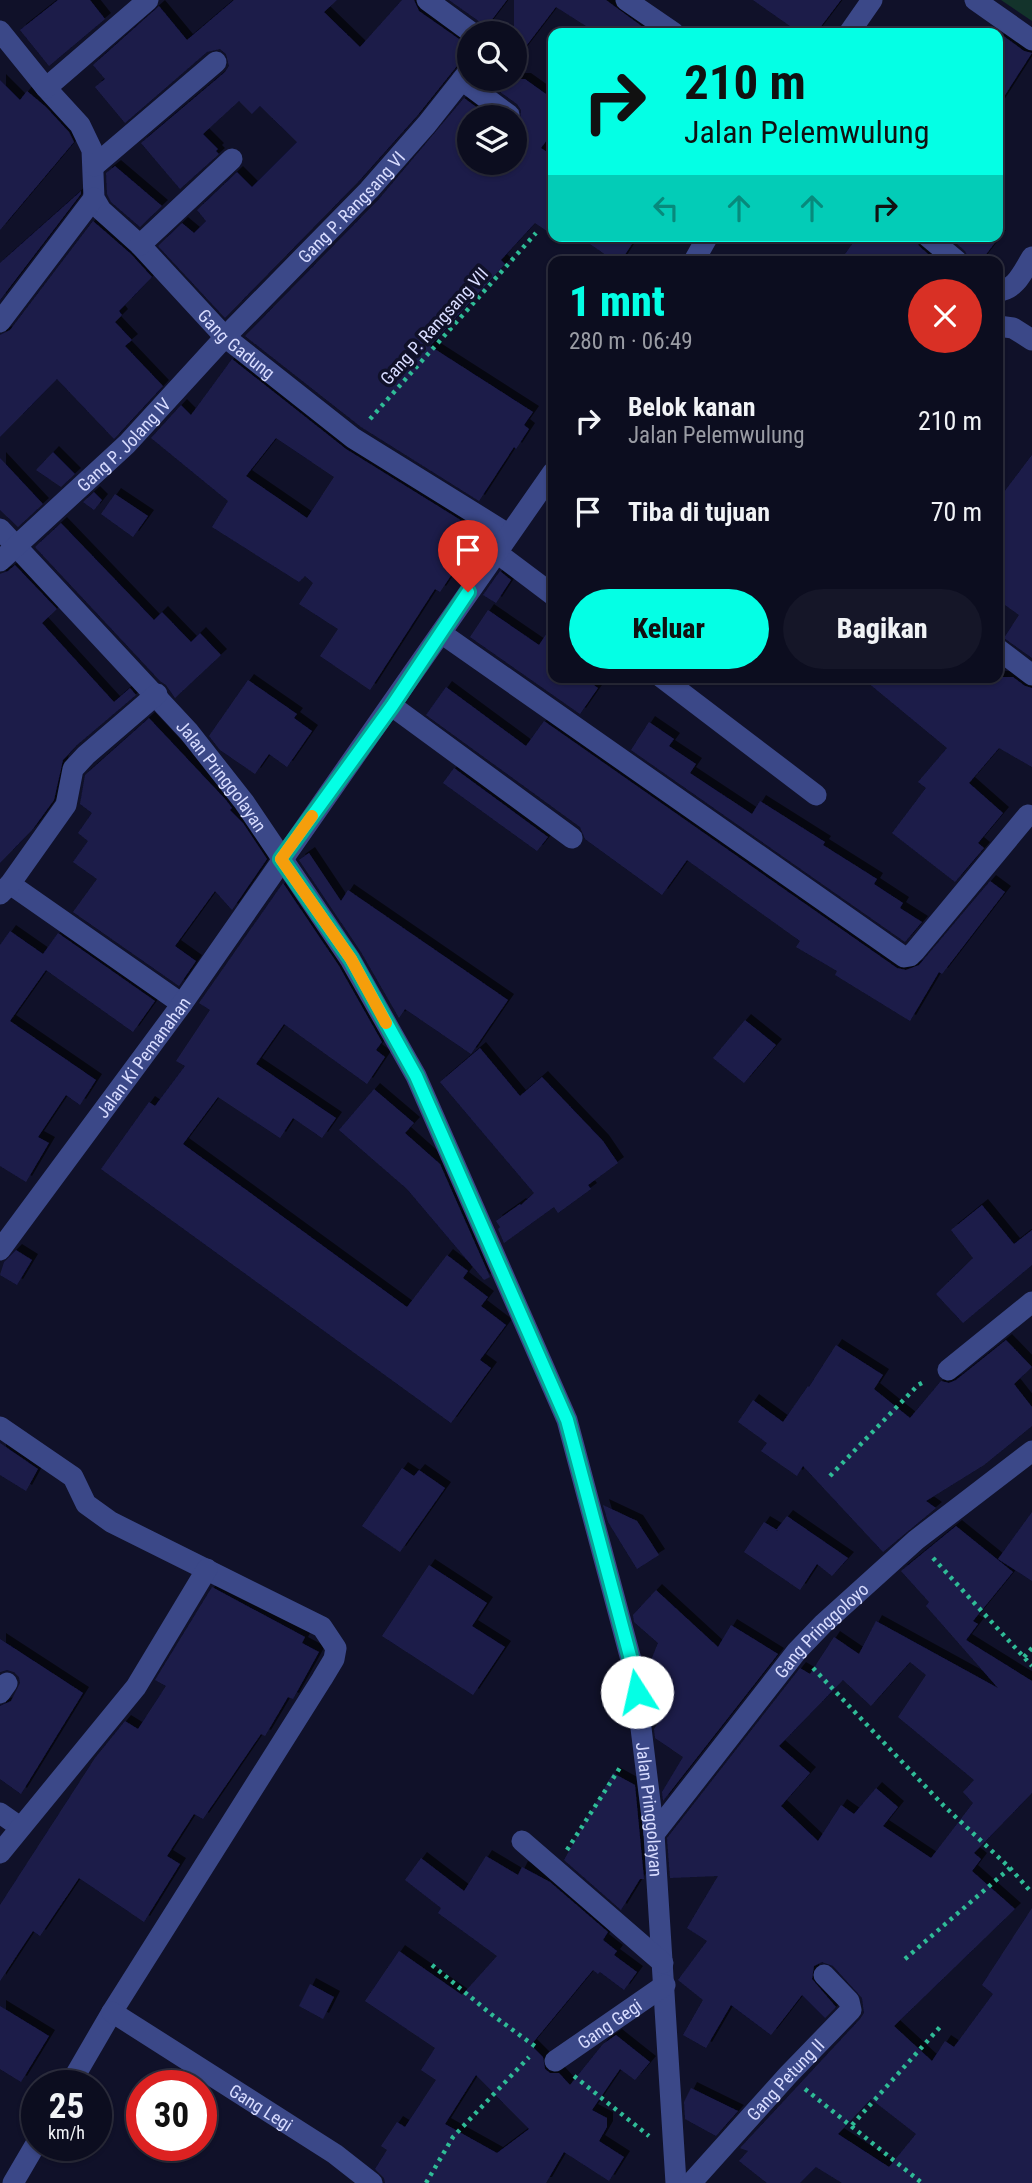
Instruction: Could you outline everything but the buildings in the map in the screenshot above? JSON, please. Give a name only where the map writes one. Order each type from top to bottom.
[{"type":"street","points":[[46,88],[148,0]]},
{"type":"street","points":[[427,0],[457,22]]},
{"type":"street","points":[[626,0],[667,28]]},
{"type":"street","points":[[852,28],[872,0]]},
{"type":"street","points":[[975,0],[1032,40]]},
{"type":"street","points":[[0,30],[46,88],[80,125],[92,150],[94,166],[94,198],[0,322]]},
{"type":"street","points":[[94,166],[216,62]]},
{"type":"street","name":"Gang P. Rangsang VI","points":[[225,337],[369,191],[457,86]]},
{"type":"street","points":[[483,91],[498,105]]},
{"type":"street","points":[[140,245],[232,159]]},
{"type":"street","name":"Gang Gadung","points":[[94,198],[225,337],[353,438],[502,543],[548,591]]},
{"type":"street","points":[[934,242],[951,256]]},
{"type":"street","points":[[1003,290],[1013,286],[1032,257]]},
{"type":"street","points":[[1003,327],[1013,328],[1032,340]]},
{"type":"street","name":"Gang P. Jolang IV","points":[[0,561],[127,444],[225,337]]},
{"type":"street","name":"Jalan Ki Pemanahan","points":[[0,1250],[182,1004],[281,859],[392,706],[548,478]]},
{"type":"street","name":"Jalan Pringgolayan","points":[[0,529],[157,694],[189,732],[244,802],[351,959],[416,1076],[567,1420],[634,1671],[654,1834],[676,2183]]},
{"type":"street","points":[[441,633],[904,957],[915,951],[1028,815]]},
{"type":"street","points":[[1003,653],[1032,675]]},
{"type":"street","points":[[669,683],[816,795]]},
{"type":"street","points":[[157,694],[72,769],[66,805],[5,889],[182,1004]]},
{"type":"street","points":[[392,706],[572,838]]},
{"type":"street","points":[[948,1370],[1029,1310]]},
{"type":"street","points":[[0,1427],[73,1477],[86,1504],[94,1511],[322,1627],[336,1648],[334,1659],[322,1679],[78,2070]]},
{"type":"street","name":"Gang Pringgoloyo","points":[[654,1834],[797,1651],[823,1624],[916,1540],[1029,1461]]},
{"type":"street","points":[[0,1853],[136,1687],[207,1569]]},
{"type":"street","points":[[0,1813],[20,1827]]},
{"type":"street","points":[[522,1841],[663,1963]]},
{"type":"street","name":"Gang Petung II","points":[[691,2183],[788,2075],[851,2010],[849,2001],[824,1975]]},
{"type":"street","name":"Gang Gegi","points":[[555,2061],[665,1985]]},
{"type":"street","name":"Gang Legi","points":[[112,2012],[335,2154],[372,2183]]},
{"type":"street","points":[[13,2183],[26,2161]]},
{"type":"path","name":"Gang P. Rangsang VII","points":[[353,438],[536,233]]},
{"type":"path","points":[[830,1476],[918,1385],[948,1370]]},
{"type":"path","points":[[916,1540],[1032,1666]]},
{"type":"path","points":[[1024,1657],[1032,1648]]},
{"type":"path","points":[[797,1651],[944,1806],[1010,1868],[1032,1893]]},
{"type":"path","points":[[555,1869],[642,1734]]},
{"type":"path","points":[[905,1959],[1010,1868]]},
{"type":"path","points":[[852,2125],[940,2027]]},
{"type":"path","points":[[426,2183],[453,2137],[538,2048]]},
{"type":"path","points":[[788,2075],[922,2183]]},
{"type":"green space","points":[[1001,0],[1032,0],[1032,21]]},
{"type":"slow traffic","points":[[312,816],[281,859],[351,959],[386,1023]]},
{"type":"route","points":[[468,592],[392,706],[281,859],[351,959],[416,1076],[567,1420],[634,1671],[637,1692]]}]
